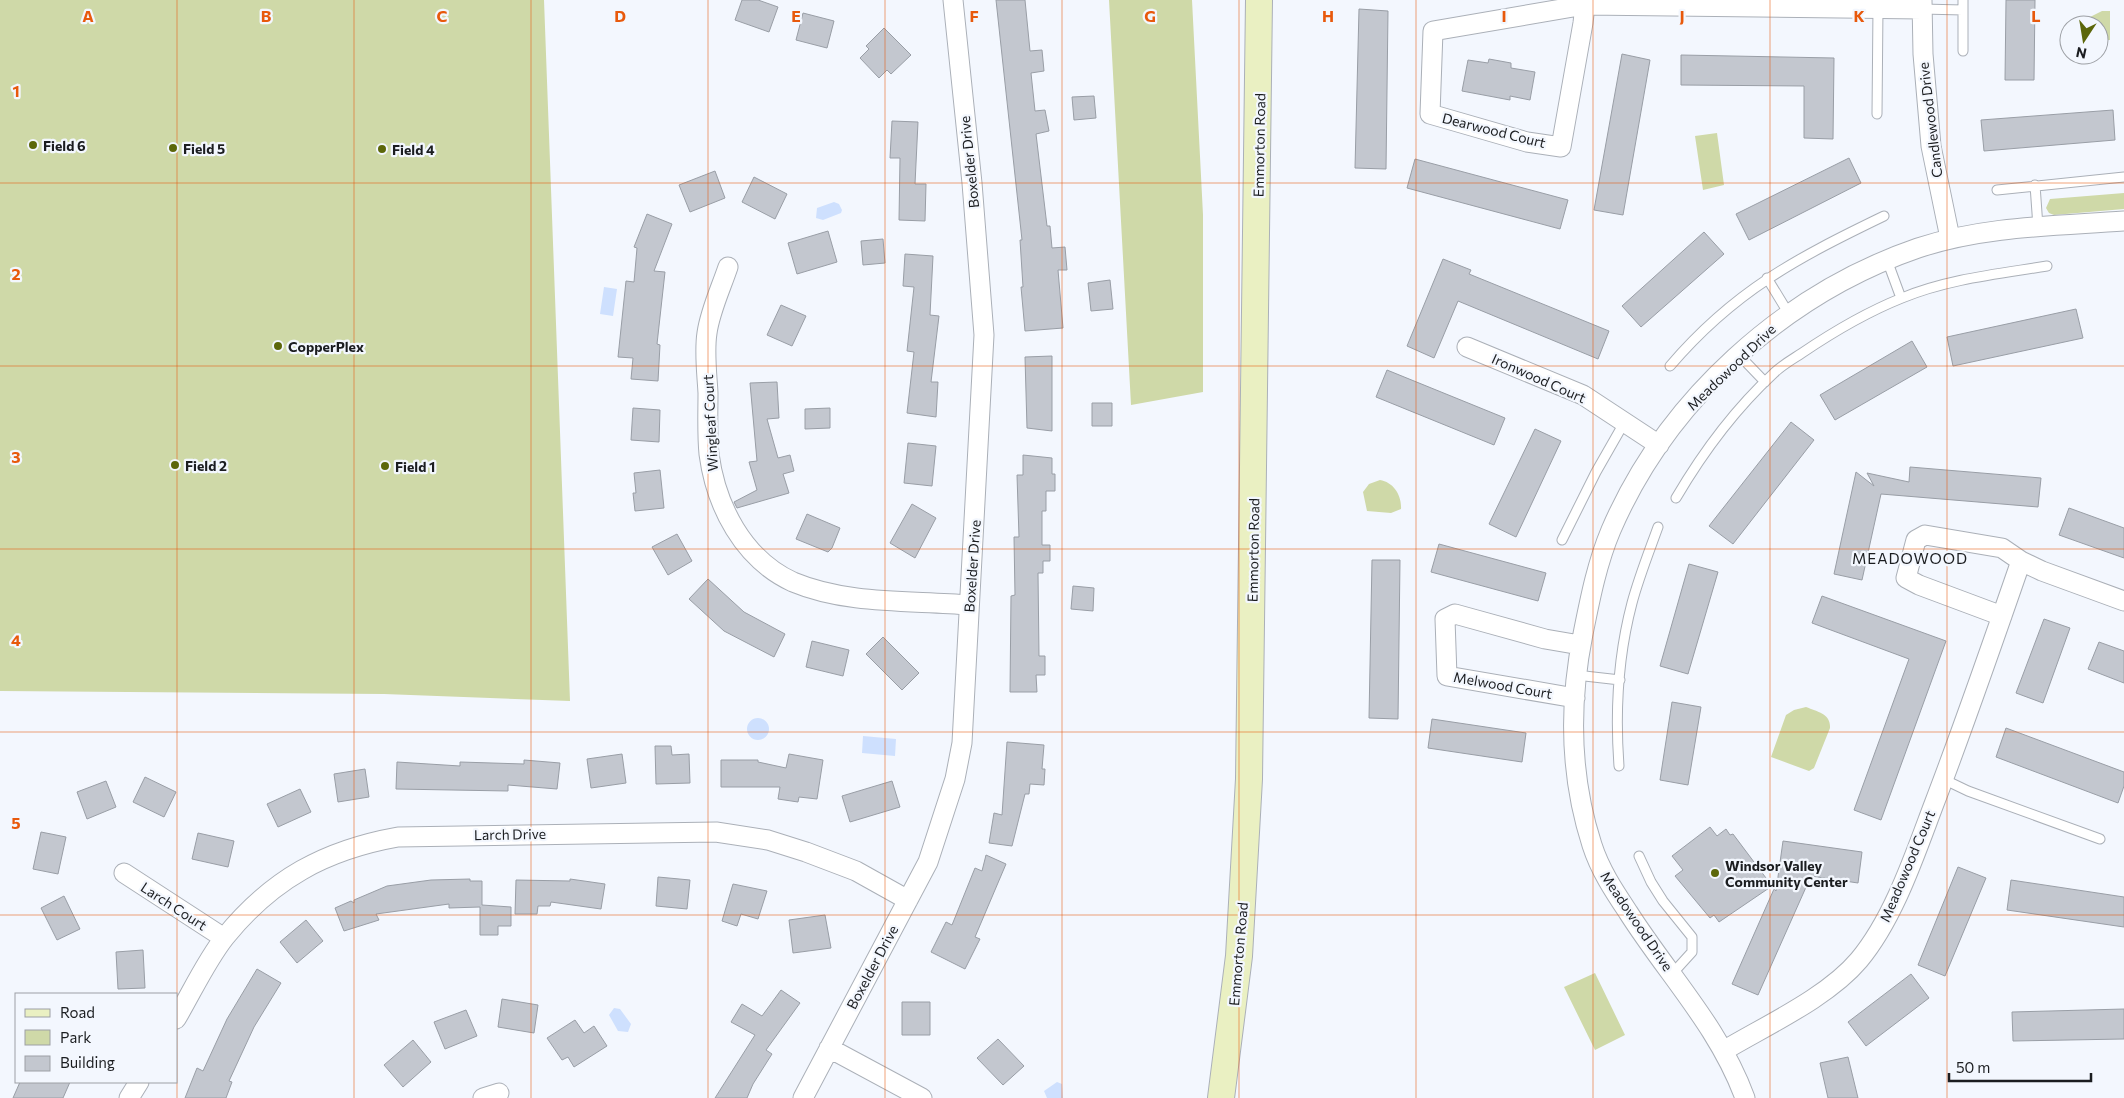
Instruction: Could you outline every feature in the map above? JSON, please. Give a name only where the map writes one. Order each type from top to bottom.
[{"type":"main road","name":"Emmorton Road","points":[[1220,1098],[1239,956],[1250,779],[1259,0]]},
{"type":"street","name":"Boxelder Drive","points":[[803,1098],[928,862],[955,780],[962,743],[984,335],[972,183],[953,0]]},
{"type":"street","name":"Dearwood Court","points":[[1584,5],[1584,23],[1562,146],[1527,142],[1430,114],[1433,31],[1584,5],[1642,2],[1922,5]]},
{"type":"street","name":"Candlewood Drive","points":[[1922,5],[1924,71],[1931,146],[1950,238]]},
{"type":"street","name":"Meadowood Drive","points":[[1745,1098],[1725,1050],[1617,895],[1603,871],[1594,849],[1580,798],[1575,768],[1576,675],[1580,645],[1597,571],[1610,532],[1630,492],[1659,444],[1705,388],[1777,322],[1827,290],[1887,260],[1950,238],[2038,227],[2124,221]]},
{"type":"street","name":"Wingleaf Court","points":[[728,267],[707,333],[709,452],[714,482],[724,511],[744,543],[766,565],[786,577],[827,593],[863,599],[970,604]]},
{"type":"street","name":"Ironwood Court","points":[[1467,347],[1583,395],[1659,444]]},
{"type":"street","points":[[2002,616],[1906,578],[1916,540],[1925,535],[2002,548],[2021,562],[2124,601]]},
{"type":"street","name":"Meadowood Court","points":[[1725,1050],[1824,991],[1859,960],[1883,924],[1944,779],[2021,562]]},
{"type":"street","name":"Melwood Court","points":[[1575,698],[1447,676],[1445,619],[1455,614],[1545,639],[1580,645]]},
{"type":"street","name":"Larch Drive","points":[[178,1016],[224,938],[258,901],[292,875],[324,857],[362,843],[398,837],[716,832],[768,840],[806,852],[856,871],[908,900]]},
{"type":"street","name":"Larch Court","points":[[124,873],[224,938]]},
{"type":"street","points":[[830,1048],[922,1098]]},
{"type":"street","points":[[129,1098],[138,1083]]},
{"type":"lane","points":[[1963,0],[1963,51]]},
{"type":"lane","points":[[1877,114],[1878,5]]},
{"type":"lane","points":[[1922,5],[1963,10]]},
{"type":"lane","points":[[1997,190],[2124,177]]},
{"type":"lane","points":[[2035,185],[2038,227]]},
{"type":"lane","points":[[1670,366],[1708,324],[1768,278],[1818,248],[1884,216]]},
{"type":"lane","points":[[1887,260],[1901,298]]},
{"type":"lane","points":[[1676,498],[1692,470],[1725,427],[1765,382],[1776,371],[1815,345],[1857,320],[1901,298],[1960,280],[2047,266]]},
{"type":"lane","points":[[1768,278],[1790,314]]},
{"type":"lane","points":[[1740,356],[1765,382]]},
{"type":"lane","points":[[1562,540],[1596,472],[1624,423]]},
{"type":"lane","points":[[1619,766],[1617,710],[1624,642],[1632,603],[1658,527]]},
{"type":"lane","points":[[1576,675],[1620,680]]},
{"type":"lane","points":[[1944,779],[1976,794],[2100,839]]},
{"type":"lane","points":[[1639,856],[1651,882],[1663,901],[1692,937],[1692,952],[1672,974]]},
{"type":"green space","name":"CopperPlex","points":[[0,0],[544,0],[570,701],[384,694],[0,691]]},
{"type":"green space","points":[[1109,0],[1192,0],[1203,215],[1203,392],[1131,405]]},
{"type":"green space","points":[[2102,11],[2110,11],[2110,40],[2109,15],[2094,15]]},
{"type":"green space","points":[[1717,133],[1724,185],[1703,190],[1695,136]]},
{"type":"green space","points":[[2124,193],[2124,209],[2054,215],[2049,213],[2046,208],[2050,199]]},
{"type":"green space","points":[[1380,480],[1389,483],[1396,490],[1400,499],[1401,509],[1391,513],[1367,511],[1363,492],[1369,484]]},
{"type":"green space","points":[[1806,707],[1819,712],[1830,723],[1830,728],[1814,768],[1809,771],[1771,757],[1786,715],[1794,710]]},
{"type":"green space","points":[[1595,973],[1625,1035],[1595,1050],[1564,987]]},
{"type":"water","points":[[834,202],[839,204],[842,210],[841,213],[823,220],[816,218],[817,208]]},
{"type":"water","points":[[604,287],[617,289],[613,316],[600,314]]},
{"type":"water","points":[[758,718],[766,721],[769,729],[766,737],[758,740],[750,737],[747,729],[750,721]]},
{"type":"water","points":[[863,736],[896,739],[895,756],[862,753]]},
{"type":"water","points":[[614,1008],[620,1009],[631,1024],[628,1032],[618,1031],[609,1015]]},
{"type":"water","points":[[1057,1082],[1062,1084],[1063,1098],[1047,1098],[1044,1091]]},
{"type":"building","points":[[742,0],[758,0],[778,7],[769,32],[735,20]]},
{"type":"building","points":[[996,0],[1025,0],[1030,51],[1042,50],[1044,71],[1031,73],[1035,111],[1045,110],[1049,131],[1036,134],[1047,226],[1050,226],[1052,248],[1065,247],[1067,270],[1058,270],[1063,328],[1025,331],[1021,287],[1023,287],[1020,240],[1022,240]]},
{"type":"building","points":[[2006,0],[2035,0],[2034,80],[2005,80]]},
{"type":"building","points":[[1359,9],[1388,11],[1386,169],[1355,168]]},
{"type":"building","points":[[803,13],[834,21],[827,48],[796,40]]},
{"type":"building","points":[[884,28],[911,55],[891,74],[887,70],[879,78],[860,58],[869,49],[866,46]]},
{"type":"building","points":[[1622,54],[1650,60],[1623,215],[1594,210]]},
{"type":"building","points":[[1681,55],[1834,58],[1833,139],[1804,138],[1804,86],[1681,85]]},
{"type":"building","points":[[1489,59],[1511,63],[1511,68],[1535,72],[1530,100],[1510,96],[1510,100],[1462,91],[1468,60],[1488,63]]},
{"type":"building","points":[[1094,96],[1096,118],[1074,120],[1072,97]]},
{"type":"building","points":[[2113,110],[2115,140],[1984,151],[1981,120]]},
{"type":"building","points":[[892,121],[918,122],[915,184],[926,184],[925,221],[899,220],[900,158],[890,158]]},
{"type":"building","points":[[1849,158],[1861,183],[1749,240],[1736,214]]},
{"type":"building","points":[[1415,159],[1568,200],[1560,229],[1407,188]]},
{"type":"building","points":[[715,171],[725,198],[690,212],[679,185]]},
{"type":"building","points":[[754,177],[787,194],[775,219],[742,202]]},
{"type":"building","points":[[647,214],[672,224],[654,271],[665,272],[657,344],[660,345],[658,381],[631,379],[633,358],[618,357],[626,281],[634,282],[637,248],[634,247]]},
{"type":"building","points":[[828,231],[837,262],[797,274],[788,243]]},
{"type":"building","points":[[1704,232],[1724,254],[1641,327],[1622,306]]},
{"type":"building","points":[[883,239],[885,263],[863,265],[861,241]]},
{"type":"building","points":[[905,254],[933,256],[930,315],[939,316],[931,382],[938,382],[936,417],[907,413],[914,352],[907,351],[914,287],[903,286]]},
{"type":"building","points":[[1443,259],[1471,270],[1469,274],[1609,331],[1598,359],[1458,301],[1434,358],[1407,346]]},
{"type":"building","points":[[1110,280],[1113,309],[1091,311],[1088,283]]},
{"type":"building","points":[[781,305],[806,316],[792,346],[767,335]]},
{"type":"building","points":[[2076,309],[2083,338],[1953,366],[1947,337]]},
{"type":"building","points":[[1912,341],[1927,367],[1835,420],[1820,395]]},
{"type":"building","points":[[1052,356],[1052,431],[1027,428],[1025,357]]},
{"type":"building","points":[[1387,370],[1505,418],[1494,445],[1376,397]]},
{"type":"building","points":[[777,382],[779,418],[767,419],[778,458],[790,455],[794,471],[783,474],[789,493],[737,508],[734,502],[757,490],[749,462],[757,461],[750,383]]},
{"type":"building","points":[[1092,403],[1112,403],[1112,426],[1092,426]]},
{"type":"building","points":[[633,408],[660,410],[659,442],[631,440]]},
{"type":"building","points":[[830,408],[830,428],[805,429],[805,409]]},
{"type":"building","points":[[1791,422],[1814,440],[1733,544],[1709,526]]},
{"type":"building","points":[[1535,429],[1561,441],[1516,537],[1489,524]]},
{"type":"building","points":[[908,443],[936,446],[932,486],[904,483]]},
{"type":"building","points":[[1023,455],[1052,458],[1052,474],[1055,474],[1055,491],[1046,491],[1046,511],[1042,511],[1042,545],[1050,545],[1050,561],[1043,561],[1043,573],[1038,573],[1039,656],[1045,656],[1045,675],[1036,675],[1037,692],[1010,692],[1011,596],[1015,595],[1014,537],[1019,537],[1017,475],[1023,475]]},
{"type":"building","points":[[1910,467],[2041,478],[2038,507],[1881,494],[1862,580],[1834,574],[1856,472],[1874,486],[1867,473],[1909,482]]},
{"type":"building","points":[[660,470],[664,508],[635,511],[633,493],[636,493],[634,473]]},
{"type":"building","points":[[912,504],[936,518],[915,558],[890,543]]},
{"type":"building","points":[[2069,508],[2124,528],[2124,558],[2059,535]]},
{"type":"building","points":[[807,514],[840,528],[832,548],[828,552],[796,539]]},
{"type":"building","points":[[677,534],[692,561],[668,575],[652,547]]},
{"type":"building","points":[[1439,544],[1546,573],[1538,601],[1431,572]]},
{"type":"building","points":[[1372,560],[1400,560],[1398,719],[1369,718]]},
{"type":"building","points":[[1689,564],[1718,572],[1688,674],[1660,666]]},
{"type":"building","points":[[708,579],[744,612],[785,634],[774,657],[724,631],[689,599]]},
{"type":"building","points":[[1073,586],[1094,588],[1093,611],[1071,609]]},
{"type":"building","points":[[1822,596],[1946,641],[1881,820],[1854,810],[1909,659],[1812,623]]},
{"type":"building","points":[[2044,619],[2070,628],[2043,703],[2016,693]]},
{"type":"building","points":[[883,637],[919,673],[902,690],[866,654]]},
{"type":"building","points":[[812,641],[849,650],[843,676],[806,667]]},
{"type":"building","points":[[2099,642],[2124,651],[2124,683],[2088,669]]},
{"type":"building","points":[[1672,702],[1701,707],[1688,785],[1660,780]]},
{"type":"building","points":[[1432,719],[1526,733],[1522,762],[1428,748]]},
{"type":"building","points":[[2006,728],[2124,772],[2124,786],[2118,803],[1996,757]]},
{"type":"building","points":[[1007,742],[1044,745],[1042,769],[1045,769],[1044,785],[1030,784],[1029,794],[1025,794],[1012,846],[989,843],[994,813],[1002,815]]},
{"type":"building","points":[[655,746],[671,746],[672,755],[689,754],[690,783],[656,784]]},
{"type":"building","points":[[622,754],[626,783],[591,788],[587,759]]},
{"type":"building","points":[[789,754],[823,760],[817,799],[799,797],[798,802],[778,799],[780,787],[721,787],[721,760],[758,760],[758,762],[786,768]]},
{"type":"building","points":[[524,760],[560,763],[557,789],[508,785],[508,791],[396,789],[397,762],[460,766],[460,762],[524,764]]},
{"type":"building","points":[[365,769],[369,797],[338,802],[334,774]]},
{"type":"building","points":[[145,777],[176,792],[164,817],[133,802]]},
{"type":"building","points":[[106,781],[116,807],[87,819],[77,792]]},
{"type":"building","points":[[892,781],[900,807],[850,822],[842,796]]},
{"type":"building","points":[[300,789],[311,812],[278,827],[267,804]]},
{"type":"building","name":"Windsor Valley Community Center","points":[[1710,827],[1717,836],[1726,829],[1730,835],[1733,834],[1772,886],[1719,922],[1714,915],[1710,918],[1675,876],[1683,870],[1672,856]]},
{"type":"building","points":[[41,832],[66,837],[58,874],[33,869]]},
{"type":"building","points":[[198,833],[234,841],[228,867],[192,859]]},
{"type":"building","points":[[1783,841],[1862,852],[1858,883],[1811,876],[1758,995],[1732,984],[1774,889],[1776,891]]},
{"type":"building","points":[[986,855],[1006,864],[975,937],[980,939],[965,969],[931,952],[946,922],[952,925],[975,868],[982,871]]},
{"type":"building","points":[[1958,867],[1986,878],[1945,976],[1918,965]]},
{"type":"building","points":[[658,877],[690,880],[687,909],[656,906]]},
{"type":"building","points":[[470,879],[470,881],[482,881],[482,905],[511,907],[511,926],[498,926],[498,935],[480,935],[480,907],[449,908],[449,904],[376,914],[379,920],[344,931],[335,908],[351,901],[354,903],[354,900],[387,886],[431,880]]},
{"type":"building","points":[[570,879],[605,884],[601,909],[551,902],[550,906],[538,906],[537,914],[515,914],[516,880],[570,881]]},
{"type":"building","points":[[2011,880],[2124,897],[2124,927],[2007,910]]},
{"type":"building","points":[[733,884],[767,891],[758,919],[741,914],[737,926],[722,921]]},
{"type":"building","points":[[64,896],[80,929],[57,940],[41,908]]},
{"type":"building","points":[[825,915],[831,948],[793,953],[789,920]]},
{"type":"building","points":[[306,920],[323,941],[297,963],[280,942]]},
{"type":"building","points":[[143,950],[145,988],[118,989],[116,952]]},
{"type":"building","points":[[257,969],[281,983],[254,1027],[229,1081],[232,1082],[226,1098],[185,1098],[197,1068],[203,1071],[227,1019]]},
{"type":"building","points":[[1911,974],[1929,998],[1866,1046],[1848,1022]]},
{"type":"building","points":[[781,990],[800,1003],[766,1050],[772,1054],[753,1084],[747,1098],[715,1098],[755,1035],[731,1022],[742,1004],[762,1016]]},
{"type":"building","points":[[502,999],[538,1005],[534,1033],[498,1027]]},
{"type":"building","points":[[902,1002],[930,1002],[930,1035],[902,1035]]},
{"type":"building","points":[[2124,1009],[2124,1039],[2013,1041],[2012,1012]]},
{"type":"building","points":[[466,1010],[477,1036],[445,1049],[434,1022]]},
{"type":"building","points":[[575,1020],[584,1033],[594,1026],[607,1046],[574,1067],[568,1057],[562,1060],[547,1038]]},
{"type":"building","points":[[998,1039],[1024,1066],[1003,1085],[977,1058]]},
{"type":"building","points":[[413,1040],[431,1062],[403,1087],[384,1065]]},
{"type":"building","points":[[1848,1057],[1858,1098],[1828,1098],[1820,1063]]},
{"type":"building","points":[[20,1083],[70,1083],[63,1098],[13,1098]]},
{"type":"place","name":"Field 6","points":[[33,145]]},
{"type":"place","name":"Field 5","points":[[173,148]]},
{"type":"place","name":"Field 4","points":[[382,149]]},
{"type":"place","name":"CopperPlex","points":[[278,346]]},
{"type":"place","name":"Field 2","points":[[175,465]]},
{"type":"place","name":"Field 1","points":[[385,466]]},
{"type":"place","name":"Windsor Valley Community Center","points":[[1715,873]]},
{"type":"district","name":"MEADOWOOD","points":[[1910,558]]}]
